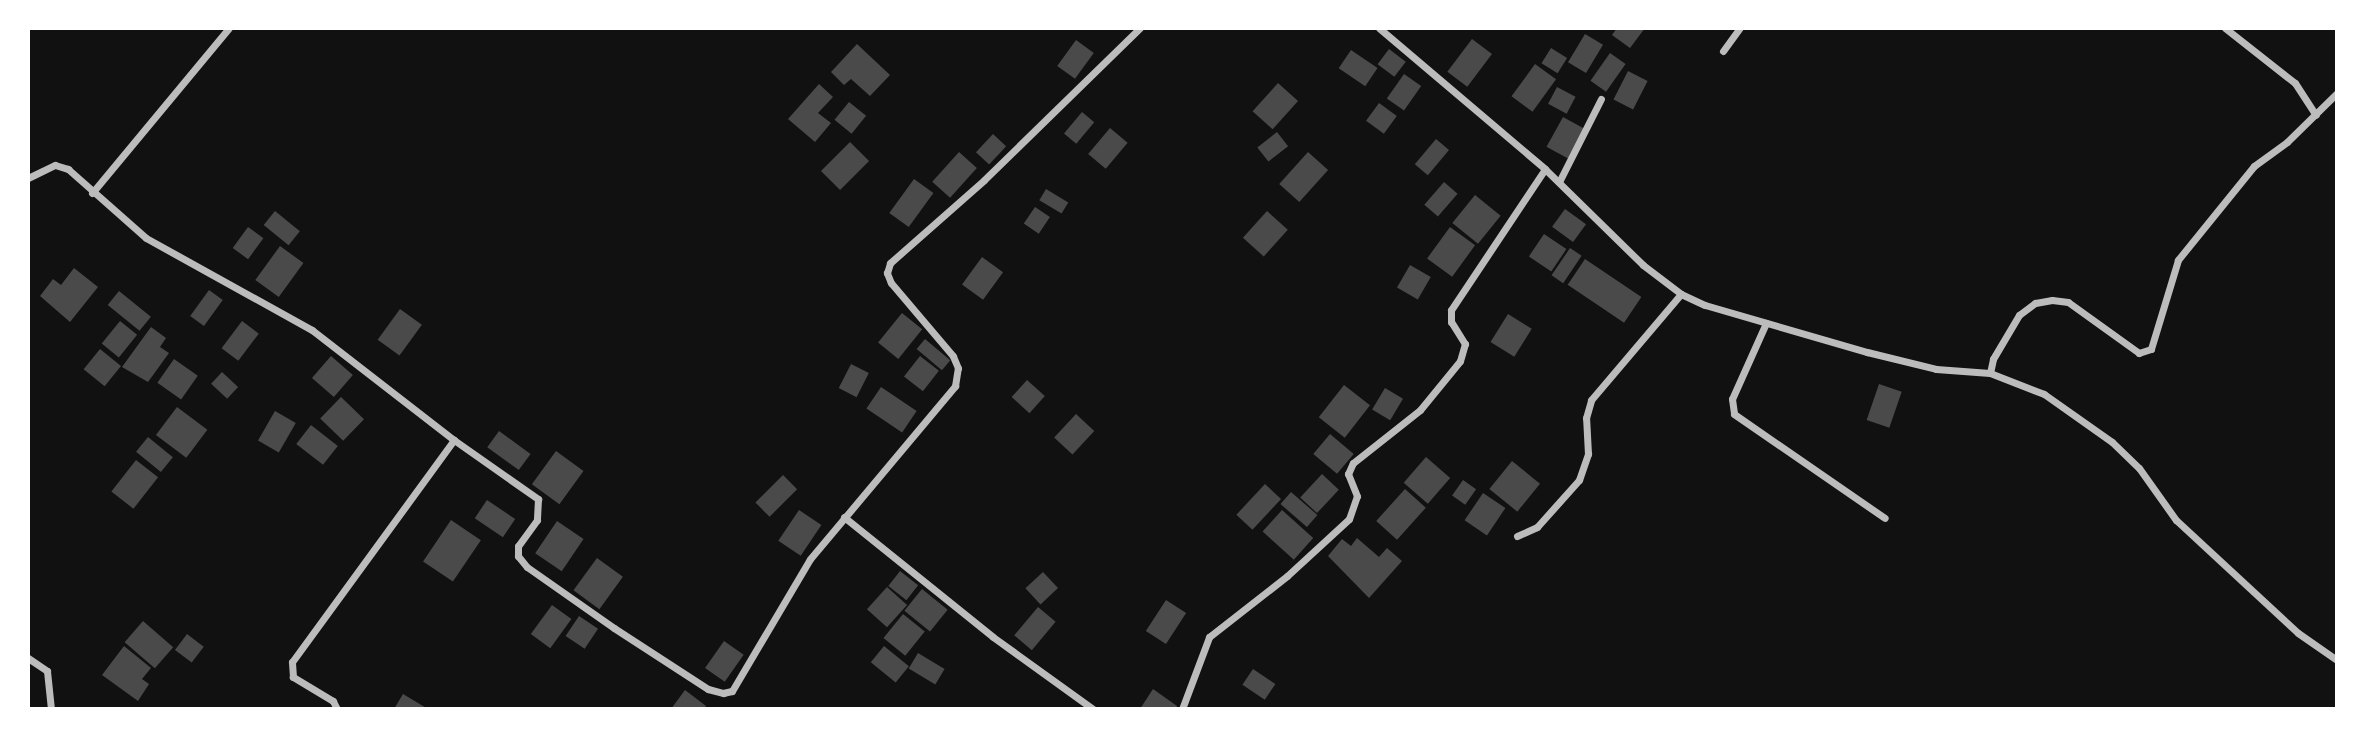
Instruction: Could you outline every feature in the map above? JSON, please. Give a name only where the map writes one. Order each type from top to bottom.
[{"type":"street","points":[[92,193],[229,28]]},
{"type":"street","points":[[28,178],[55,165],[68,169],[146,238],[312,330],[454,440],[538,499],[537,520],[519,546],[517,556],[527,566],[717,694],[732,691],[810,559],[956,386],[958,376],[953,356],[891,283],[887,273],[890,263],[984,180],[1140,28]]},
{"type":"street","points":[[1379,28],[1545,169],[1643,265],[1681,294],[1766,323],[1936,369],[1990,373],[2044,394],[2112,442],[2139,468],[2176,520],[2298,633],[2337,660]]},
{"type":"street","points":[[1723,51],[1740,28]]},
{"type":"street","points":[[2225,28],[2295,83],[2316,115]]},
{"type":"street","points":[[1990,373],[1993,359],[2019,315],[2035,303],[2052,300],[2068,302],[2139,353],[2151,349],[2157,341],[2178,260],[2254,166],[2316,115],[2337,93]]},
{"type":"street","points":[[1559,182],[1601,99]]},
{"type":"street","points":[[1182,709],[1209,637],[1287,576],[1349,519],[1357,496],[1348,474],[1353,463],[1420,410],[1460,360],[1465,344],[1451,322],[1451,310],[1545,169]]},
{"type":"street","points":[[1517,536],[1537,527],[1579,480],[1588,454],[1586,418],[1591,400],[1681,294]]},
{"type":"street","points":[[1766,323],[1732,399],[1734,414],[1885,518]]},
{"type":"street","points":[[337,709],[333,701],[293,677],[292,662],[454,440]]},
{"type":"street","points":[[844,517],[1081,706],[1093,709]]},
{"type":"street","points":[[28,659],[47,671],[51,709]]},
{"type":"building","points":[[1617,28],[1645,28],[1630,48],[1612,35]]},
{"type":"building","points":[[1585,34],[1603,45],[1586,73],[1568,62]]},
{"type":"building","points":[[1472,39],[1492,54],[1467,87],[1447,72]]},
{"type":"building","points":[[1076,40],[1094,53],[1075,79],[1057,66]]},
{"type":"building","points":[[857,44],[890,75],[870,96],[851,79],[844,85],[831,72]]},
{"type":"building","points":[[1551,48],[1567,58],[1558,73],[1541,63]]},
{"type":"building","points":[[1389,49],[1406,62],[1394,77],[1378,64]]},
{"type":"building","points":[[1351,50],[1378,68],[1365,86],[1339,68]]},
{"type":"building","points":[[1610,53],[1626,64],[1606,92],[1590,81]]},
{"type":"building","points":[[1535,64],[1556,79],[1533,112],[1511,96]]},
{"type":"building","points":[[1628,71],[1648,81],[1633,109],[1613,100]]},
{"type":"building","points":[[1404,74],[1421,86],[1404,111],[1387,99]]},
{"type":"building","points":[[1278,83],[1298,101],[1273,129],[1253,111]]},
{"type":"building","points":[[819,84],[833,97],[818,113],[831,123],[815,142],[788,119]]},
{"type":"building","points":[[1557,87],[1576,97],[1567,114],[1548,104]]},
{"type":"building","points":[[849,102],[866,116],[852,134],[835,120]]},
{"type":"building","points":[[1379,103],[1397,116],[1384,134],[1366,121]]},
{"type":"building","points":[[1082,112],[1094,122],[1076,144],[1064,133]]},
{"type":"building","points":[[1563,117],[1585,129],[1568,159],[1547,147]]},
{"type":"building","points":[[1110,128],[1128,143],[1106,169],[1088,154]]},
{"type":"building","points":[[1277,132],[1288,146],[1268,162],[1257,147]]},
{"type":"building","points":[[993,134],[1006,146],[989,165],[976,152]]},
{"type":"building","points":[[1436,139],[1449,150],[1428,175],[1415,164]]},
{"type":"building","points":[[850,142],[869,161],[840,190],[821,171]]},
{"type":"building","points":[[959,152],[977,168],[950,198],[932,182]]},
{"type":"building","points":[[1308,152],[1328,170],[1299,202],[1279,184]]},
{"type":"building","points":[[914,179],[933,193],[909,227],[889,213]]},
{"type":"building","points":[[1444,182],[1458,194],[1438,216],[1424,205]]},
{"type":"building","points":[[1046,189],[1068,202],[1062,214],[1039,200]]},
{"type":"building","points":[[1475,195],[1501,216],[1478,244],[1452,223]]},
{"type":"building","points":[[1035,207],[1050,217],[1039,234],[1024,224]]},
{"type":"building","points":[[1565,209],[1586,224],[1573,242],[1552,227]]},
{"type":"building","points":[[275,211],[300,231],[289,245],[264,225]]},
{"type":"building","points":[[1267,211],[1288,230],[1264,256],[1243,238]]},
{"type":"building","points":[[248,227],[263,238],[248,259],[233,248]]},
{"type":"building","points":[[1450,227],[1475,245],[1452,277],[1427,259]]},
{"type":"building","points":[[1544,234],[1566,249],[1551,271],[1529,256]]},
{"type":"building","points":[[280,246],[303,263],[279,297],[255,280]]},
{"type":"building","points":[[1570,248],[1582,256],[1563,283],[1552,275]]},
{"type":"building","points":[[982,257],[1003,272],[983,300],[962,285]]},
{"type":"building","points":[[1585,259],[1641,297],[1624,323],[1568,285]]},
{"type":"building","points":[[1410,265],[1431,277],[1418,300],[1397,288]]},
{"type":"building","points":[[74,268],[98,287],[70,322],[40,296],[53,279],[61,285]]},
{"type":"building","points":[[209,290],[223,300],[204,326],[190,316]]},
{"type":"building","points":[[119,291],[151,317],[140,331],[108,305]]},
{"type":"building","points":[[400,309],[422,325],[400,356],[378,340]]},
{"type":"building","points":[[902,313],[922,329],[898,359],[878,343]]},
{"type":"building","points":[[1508,314],[1532,329],[1514,357],[1491,342]]},
{"type":"building","points":[[120,321],[137,335],[119,357],[102,344]]},
{"type":"building","points":[[242,321],[259,334],[238,361],[222,348]]},
{"type":"building","points":[[151,327],[166,338],[160,347],[169,353],[148,382],[122,367]]},
{"type":"building","points":[[925,339],[950,360],[942,370],[917,349]]},
{"type":"building","points":[[100,349],[121,366],[105,386],[84,369]]},
{"type":"building","points":[[331,356],[353,375],[334,397],[312,378]]},
{"type":"building","points":[[920,356],[939,371],[923,391],[904,376]]},
{"type":"building","points":[[174,359],[198,376],[181,399],[157,383]]},
{"type":"building","points":[[851,364],[869,373],[857,397],[839,388]]},
{"type":"building","points":[[222,372],[238,387],[227,399],[211,384]]},
{"type":"building","points":[[1027,380],[1045,396],[1029,413],[1012,397]]},
{"type":"building","points":[[1879,384],[1902,392],[1889,428],[1867,420]]},
{"type":"building","points":[[1344,385],[1370,405],[1345,438],[1319,417]]},
{"type":"building","points":[[881,387],[917,411],[902,433],[866,409]]},
{"type":"building","points":[[1385,388],[1403,399],[1390,420],[1372,409]]},
{"type":"building","points":[[341,397],[364,419],[343,441],[320,419]]},
{"type":"building","points":[[177,407],[207,430],[186,458],[156,435]]},
{"type":"building","points":[[275,411],[296,423],[279,452],[258,440]]},
{"type":"building","points":[[1076,414],[1094,431],[1072,454],[1054,437]]},
{"type":"building","points":[[311,425],[338,446],[323,465],[296,444]]},
{"type":"building","points":[[499,431],[531,454],[519,470],[487,447]]},
{"type":"building","points":[[1330,434],[1354,454],[1337,474],[1313,454]]},
{"type":"building","points":[[148,437],[173,457],[161,472],[136,452]]},
{"type":"building","points":[[556,451],[584,471],[559,504],[532,484]]},
{"type":"building","points":[[1426,457],[1450,478],[1428,504],[1404,483]]},
{"type":"building","points":[[136,460],[158,477],[133,509],[111,492]]},
{"type":"building","points":[[1512,461],[1540,484],[1517,512],[1489,489]]},
{"type":"building","points":[[1322,474],[1339,490],[1317,513],[1300,497]]},
{"type":"building","points":[[783,475],[797,489],[770,517],[755,503]]},
{"type":"building","points":[[1463,480],[1476,489],[1465,505],[1452,496]]},
{"type":"building","points":[[1265,484],[1281,499],[1252,530],[1236,515]]},
{"type":"building","points":[[1405,489],[1426,508],[1397,540],[1376,521]]},
{"type":"building","points":[[1291,492],[1317,515],[1307,527],[1281,504]]},
{"type":"building","points":[[1483,493],[1505,508],[1487,535],[1465,520]]},
{"type":"building","points":[[487,500],[515,519],[503,537],[475,518]]},
{"type":"building","points":[[799,510],[821,525],[801,556],[778,541]]},
{"type":"building","points":[[1282,510],[1313,538],[1294,560],[1263,532]]},
{"type":"building","points":[[451,520],[481,540],[453,582],[423,561]]},
{"type":"building","points":[[557,521],[584,539],[562,571],[535,553]]},
{"type":"building","points":[[1357,538],[1379,557],[1387,548],[1402,561],[1369,598],[1328,556],[1342,539],[1351,546]]},
{"type":"building","points":[[597,558],[623,577],[599,609],[573,590]]},
{"type":"building","points":[[900,571],[918,585],[906,600],[888,586]]},
{"type":"building","points":[[1043,572],[1058,588],[1040,604],[1025,588]]},
{"type":"building","points":[[887,587],[907,605],[887,627],[867,609]]},
{"type":"building","points":[[922,589],[948,610],[930,632],[904,611]]},
{"type":"building","points":[[1166,600],[1186,613],[1166,644],[1146,631]]},
{"type":"building","points":[[552,605],[571,619],[550,648],[531,634]]},
{"type":"building","points":[[1038,607],[1056,622],[1032,650],[1014,635]]},
{"type":"building","points":[[903,614],[925,632],[905,656],[883,638]]},
{"type":"building","points":[[579,616],[598,629],[585,649],[566,636]]},
{"type":"building","points":[[143,621],[173,647],[155,668],[125,642]]},
{"type":"building","points":[[187,634],[204,647],[192,663],[175,650]]},
{"type":"building","points":[[724,641],[744,655],[725,682],[705,668]]},
{"type":"building","points":[[124,646],[151,668],[142,679],[149,684],[138,701],[102,675]]},
{"type":"building","points":[[884,646],[909,666],[896,682],[871,662]]},
{"type":"building","points":[[918,653],[945,669],[935,684],[909,668]]},
{"type":"building","points":[[1253,669],[1275,684],[1265,700],[1242,685]]},
{"type":"building","points":[[1153,689],[1177,706],[1176,709],[1140,709]]},
{"type":"building","points":[[685,690],[706,706],[704,709],[671,709]]},
{"type":"building","points":[[403,694],[428,709],[394,709]]}]
